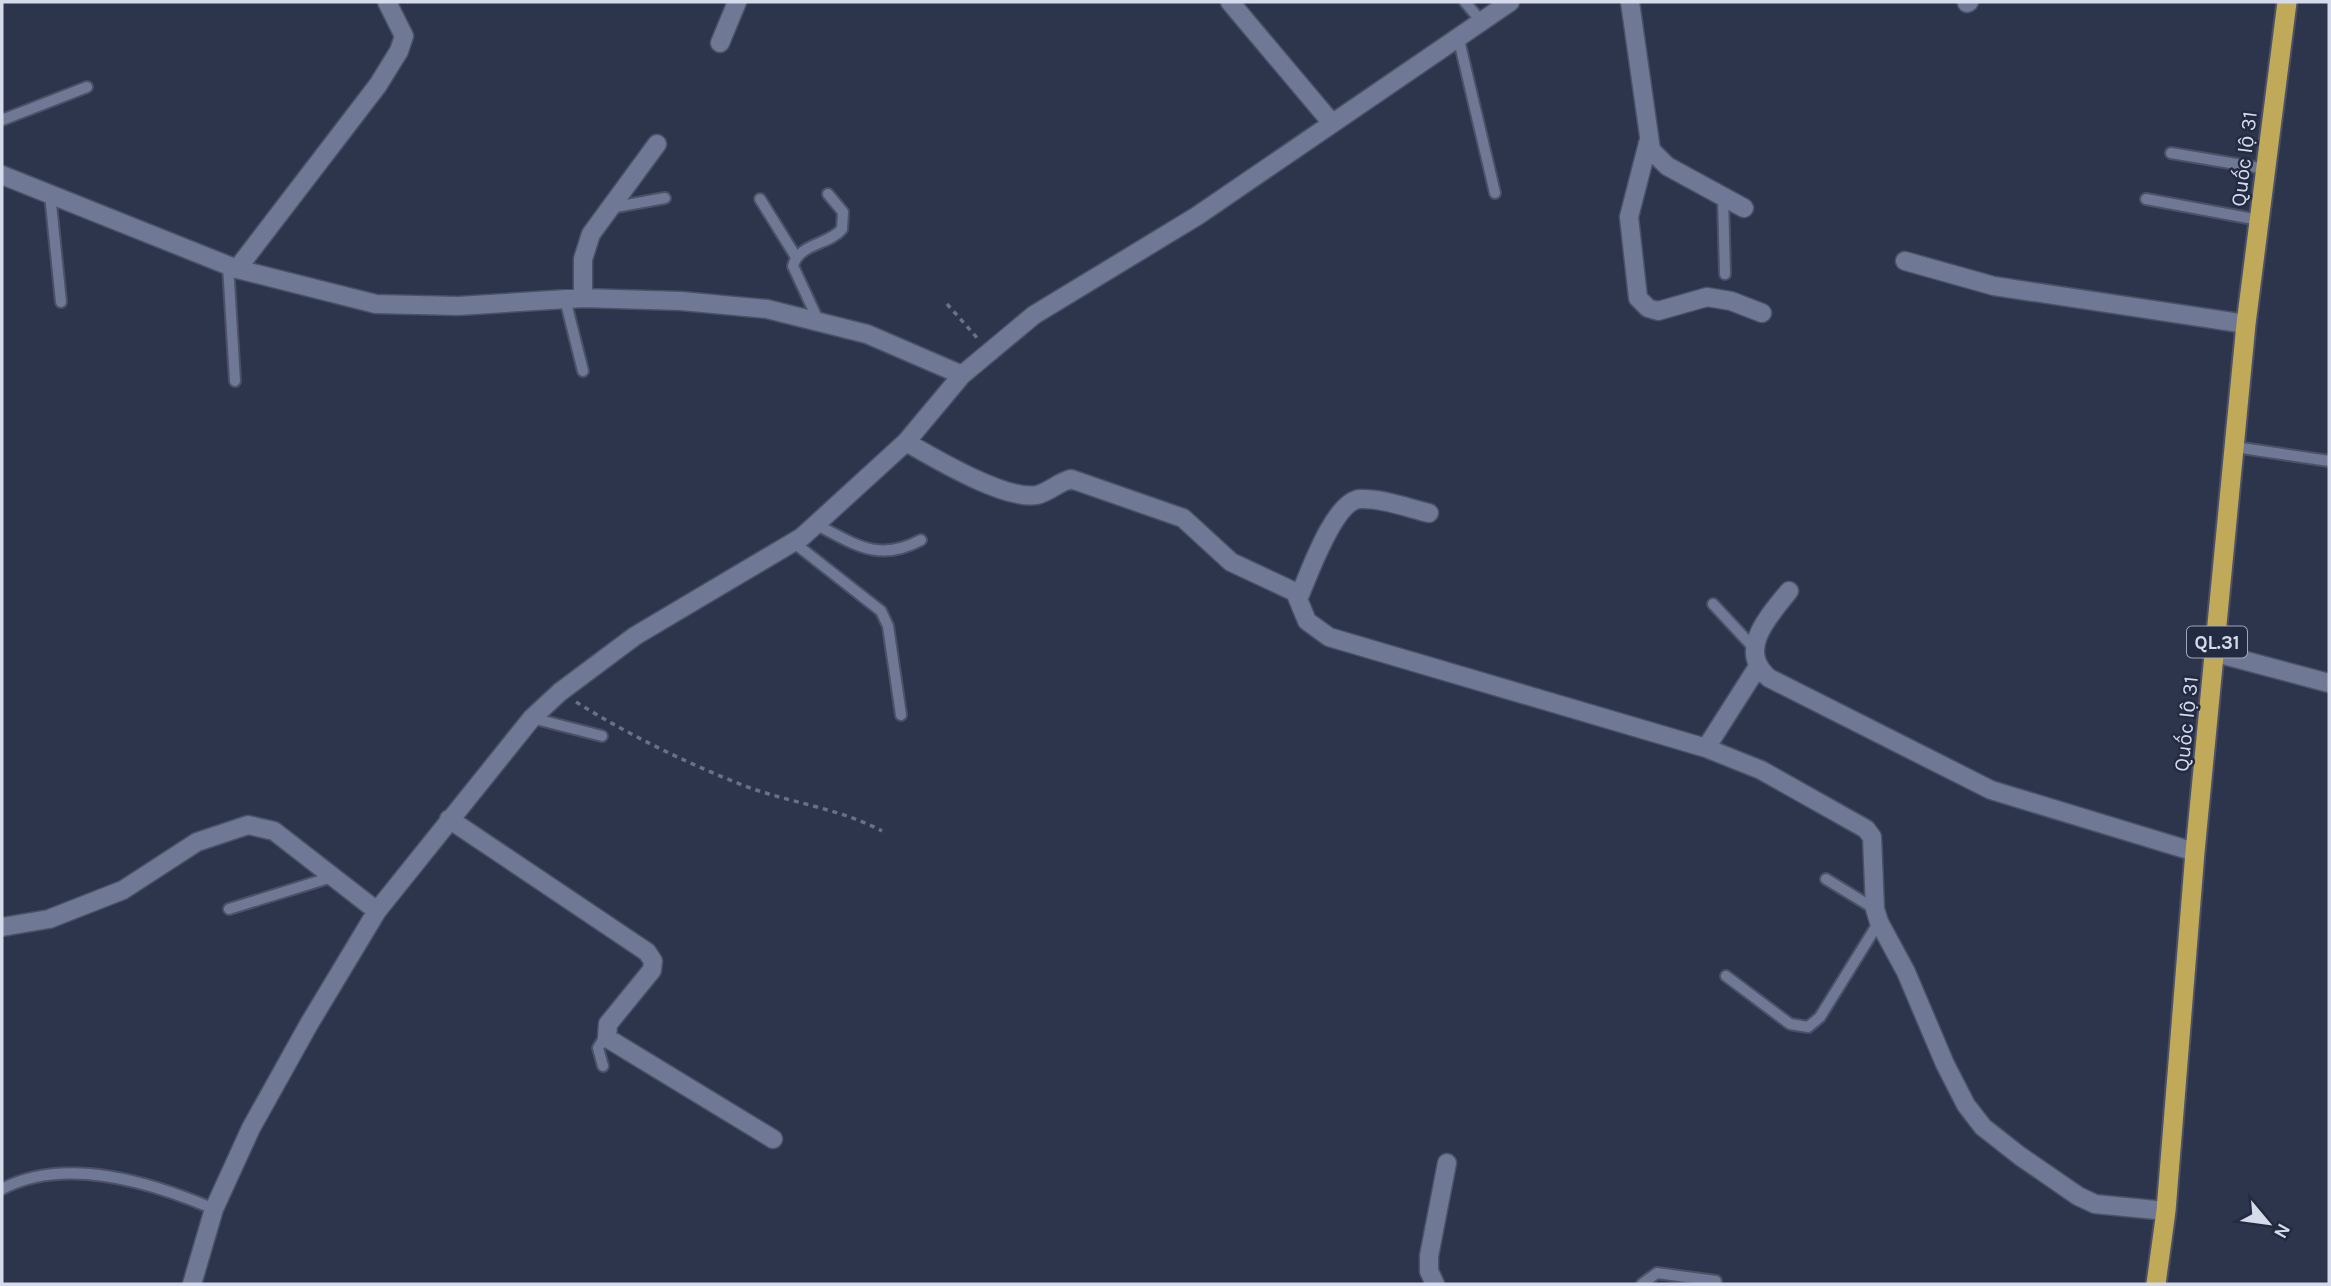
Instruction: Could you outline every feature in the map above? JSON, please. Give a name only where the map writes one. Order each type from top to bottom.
[{"type":"highway","name":"Quốc lộ 31","points":[[2156,1284],[2166,1211],[2195,852],[2246,324],[2287,2]]},
{"type":"street","points":[[232,267],[378,85],[399,51],[404,36],[387,2]]},
{"type":"street","points":[[720,43],[737,2]]},
{"type":"street","points":[[1230,2],[1331,122]]},
{"type":"street","points":[[192,1284],[214,1209],[258,1117],[377,911],[532,718],[560,692],[635,636],[793,542],[906,442],[962,375],[1034,315],[1197,216],[1510,2]]},
{"type":"street","points":[[1630,2],[1648,143],[1629,217],[1638,298],[1648,308],[1658,311],[1707,297],[1731,301],[1762,313]]},
{"type":"street","points":[[1648,143],[1660,161],[1744,208]]},
{"type":"street","points":[[574,298],[585,247],[607,208],[657,144]]},
{"type":"street","points":[[2,174],[232,267],[376,304],[458,306],[574,298],[767,309],[867,334],[962,375]]},
{"type":"street","points":[[1905,261],[1993,286],[2061,293],[2246,324]]},
{"type":"street","points":[[906,442],[957,471],[1020,495],[1041,494],[1065,481],[1080,480],[1173,513],[1192,524],[1231,562],[1290,588],[1299,597],[1307,621],[1329,637],[1706,748],[1761,769],[1866,829],[1872,836],[1877,915],[1906,972],[1945,1064],[1966,1105],[1983,1127],[2078,1196],[2095,1204],[2166,1211]]},
{"type":"street","points":[[1299,597],[1336,517],[1350,502],[1362,499],[1429,513]]},
{"type":"street","points":[[1706,748],[1757,668],[1754,648],[1767,618],[1789,590]]},
{"type":"street","points":[[2216,653],[2329,683]]},
{"type":"street","points":[[1757,668],[1769,678],[1991,790],[2195,852]]},
{"type":"street","points":[[449,819],[652,957],[652,970],[608,1024],[606,1035],[611,1043],[773,1139]]},
{"type":"street","points":[[2,927],[49,919],[123,890],[197,842],[241,826],[258,825],[274,831],[377,911]]},
{"type":"street","points":[[1435,1284],[1429,1271],[1429,1256],[1447,1163]]},
{"type":"lane","points":[[1465,2],[1481,21]]},
{"type":"lane","points":[[1458,36],[1495,193]]},
{"type":"lane","points":[[2,120],[87,87]]},
{"type":"lane","points":[[2171,153],[2266,169]]},
{"type":"lane","points":[[50,194],[61,302]]},
{"type":"lane","points":[[796,257],[835,237],[842,229],[844,212],[828,194]]},
{"type":"lane","points":[[1723,197],[1725,274]]},
{"type":"lane","points":[[607,208],[665,198]]},
{"type":"lane","points":[[760,199],[796,257],[794,270],[818,320]]},
{"type":"lane","points":[[2146,199],[2259,220]]},
{"type":"lane","points":[[232,267],[235,381]]},
{"type":"lane","points":[[574,298],[583,372]]},
{"type":"lane","points":[[2235,447],[2329,461]]},
{"type":"lane","points":[[815,524],[876,551],[904,550],[922,540]]},
{"type":"lane","points":[[793,542],[881,611],[888,626],[901,715]]},
{"type":"lane","points":[[1713,604],[1754,648]]},
{"type":"lane","points":[[532,718],[601,736]]},
{"type":"lane","points":[[229,909],[332,877]]},
{"type":"lane","points":[[1726,976],[1790,1024],[1808,1027],[1820,1017],[1877,915],[1826,879]]},
{"type":"lane","points":[[603,1066],[598,1048],[606,1035]]},
{"type":"lane","points":[[2,1189],[27,1178],[56,1175],[107,1177],[143,1182],[214,1209]]},
{"type":"lane","points":[[1642,1284],[1657,1273],[1716,1281]]},
{"type":"path","points":[[947,304],[989,352]]},
{"type":"path","points":[[560,692],[630,736],[746,786],[837,812],[882,831]]}]
